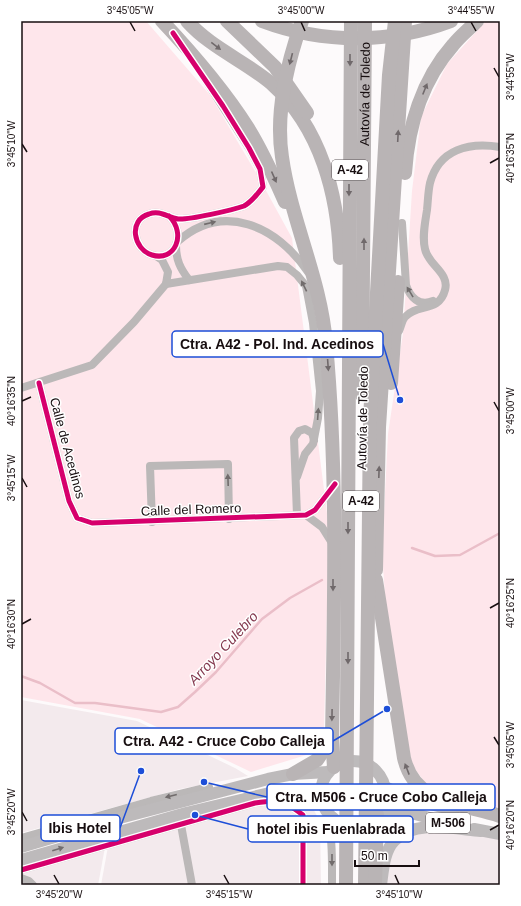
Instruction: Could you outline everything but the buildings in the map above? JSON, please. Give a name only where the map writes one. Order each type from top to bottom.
[{"type":"highway","points":[[162,21],[224,92],[248,128],[267,161],[306,248]]},
{"type":"highway","points":[[187,21],[219,48],[272,84],[295,102]]},
{"type":"highway","points":[[227,21],[275,67],[318,146],[333,190],[339,236],[340,270],[348,320]]},
{"type":"highway","points":[[262,21],[281,28],[332,38],[374,38],[423,30],[451,21]]},
{"type":"highway","points":[[302,21],[289,68],[280,112],[283,162],[317,285],[326,342],[334,484],[331,770]]},
{"type":"highway","name":"Autovía de Toledo","points":[[351,21],[347,461],[358,719]]},
{"type":"highway","name":"Autovía de Toledo","points":[[358,719],[365,21]]},
{"type":"highway","points":[[387,21],[389,76]]},
{"type":"highway","points":[[358,719],[370,419],[389,76],[395,21]]},
{"type":"highway","points":[[375,769],[376,580],[380,454],[379,419],[405,21]]},
{"type":"highway","points":[[380,454],[386,423],[394,347],[406,159],[415,114],[430,76],[453,45],[477,21]]},
{"type":"highway","points":[[363,283],[368,299],[367,355],[370,419]]},
{"type":"highway","points":[[376,580],[404,758],[410,776],[418,786],[428,794],[450,803],[500,816]]},
{"type":"highway","name":"A-42","points":[[358,719],[356,864],[358,885]]},
{"type":"highway","points":[[293,774],[317,760],[332,738]]},
{"type":"highway","points":[[375,885],[378,814]]},
{"type":"highway","points":[[356,864],[365,885]]},
{"type":"highway","name":"A-42","points":[[346,885],[356,864]]},
{"type":"main road","points":[[21,847],[112,820],[268,779],[293,774],[331,770],[344,762],[355,761],[365,763],[375,769],[382,777],[385,787],[385,801],[378,814],[365,823],[350,825],[331,817],[323,804],[312,793],[298,790],[281,791],[255,800],[186,813],[21,860]]},
{"type":"main road","points":[[323,804],[322,785],[331,770]]},
{"type":"main road","name":"M-506","points":[[385,787],[410,800],[500,821]]},
{"type":"main road","name":"M-506","points":[[378,814],[415,814],[481,831],[500,834]]},
{"type":"main road","points":[[381,885],[383,866],[389,850],[394,841],[404,834],[426,828],[481,831]]},
{"type":"street","points":[[173,33],[223,106],[248,148],[260,169],[262,186],[256,198],[244,206],[179,219],[158,212],[147,214],[138,222],[135,233],[137,244],[145,252],[162,260],[168,272],[166,284],[278,266],[287,267],[297,275],[306,286],[313,323],[319,383],[318,418],[314,440],[305,454],[297,476]]},
{"type":"street","points":[[394,347],[403,318],[412,311],[435,306],[443,297],[446,290],[444,275],[427,258],[424,248],[424,233],[430,182],[437,166],[446,156],[464,146],[485,144],[500,147]]},
{"type":"street","points":[[169,216],[176,223],[179,233],[176,257],[179,267],[189,280]]},
{"type":"street","points":[[156,256],[168,253],[186,235],[204,224],[219,221],[240,222],[267,232],[283,243],[297,256],[317,285]]},
{"type":"street","points":[[402,223],[406,285],[409,294],[417,301],[428,303],[443,297]]},
{"type":"street","name":"Calle de Acedinos","points":[[21,388],[92,365],[134,322],[166,284]]},
{"type":"street","name":"Calle de Acedinos","points":[[39,382],[69,502],[77,518]]},
{"type":"street","points":[[297,515],[297,476],[294,438],[299,431],[305,429],[312,433],[314,440]]},
{"type":"street","points":[[152,522],[150,466],[228,464],[229,518]]},
{"type":"street","points":[[334,484],[316,510],[306,516],[322,526],[334,546]]},
{"type":"street","name":"Calle del Romero","points":[[77,518],[92,523],[152,522],[297,515],[306,516]]},
{"type":"street","points":[[21,838],[152,801],[209,787]]},
{"type":"street","points":[[21,870],[181,826],[255,800],[273,800],[287,803],[303,816],[303,885]]},
{"type":"street","points":[[323,804],[330,826],[332,846],[332,885]]},
{"type":"street","points":[[181,826],[192,885]]},
{"type":"street","points":[[21,878],[29,881],[33,885]]},
{"type":"shaded area","points":[[21,21],[146,21],[210,95],[258,176],[292,238],[329,529],[324,729],[316,752],[251,772],[140,719],[21,697]]},
{"type":"shaded area","points":[[486,21],[500,21],[500,810],[427,785],[412,765],[387,625],[382,552],[388,434],[403,333],[412,191],[421,117],[447,64]]},
{"type":"shaded area","points":[[21,700],[137,721],[235,768],[248,776],[180,789],[21,833]]},
{"type":"shaded area","points":[[270,796],[301,800],[312,807],[320,821],[321,885],[101,885],[109,841]]},
{"type":"shaded area","points":[[424,823],[500,838],[500,885],[385,885],[386,850]]},
{"type":"shaded area","points":[[106,842],[98,885],[21,885],[21,865]]},
{"type":"waterway","name":"Arroyo Culebro","points":[[412,548],[435,556],[460,555],[500,533]]},
{"type":"waterway","name":"Arroyo Culebro","points":[[21,676],[40,683],[75,703],[95,703],[161,712],[178,707],[216,672],[262,619],[290,598],[322,580]]},
{"type":"cycle path","points":[[169,216],[174,223],[177,231],[178,238],[176,245],[167,254],[160,256],[152,255],[146,252],[137,241],[136,234],[138,222],[142,217],[157,213],[164,214],[178,219],[184,219],[231,210],[247,204],[263,187],[260,169],[249,148],[223,106],[173,33]]},
{"type":"cycle path","points":[[39,383],[69,501],[77,518],[92,523],[306,515],[315,510],[335,484]]},
{"type":"cycle path","points":[[21,870],[255,803],[276,801],[291,806],[303,815],[303,885]]},
{"type":"place","name":"Ctra. A42 - Pol. Ind. Acedinos","points":[[400,400]]},
{"type":"place","name":"Ctra. A42 - Cruce Cobo Calleja","points":[[387,709]]},
{"type":"place","name":"Ibis Hotel","points":[[141,771]]},
{"type":"place","name":"Ctra. M506 - Cruce Cobo Calleja","points":[[204,782]]},
{"type":"place","name":"hotel ibis Fuenlabrada","points":[[195,815]]}]
